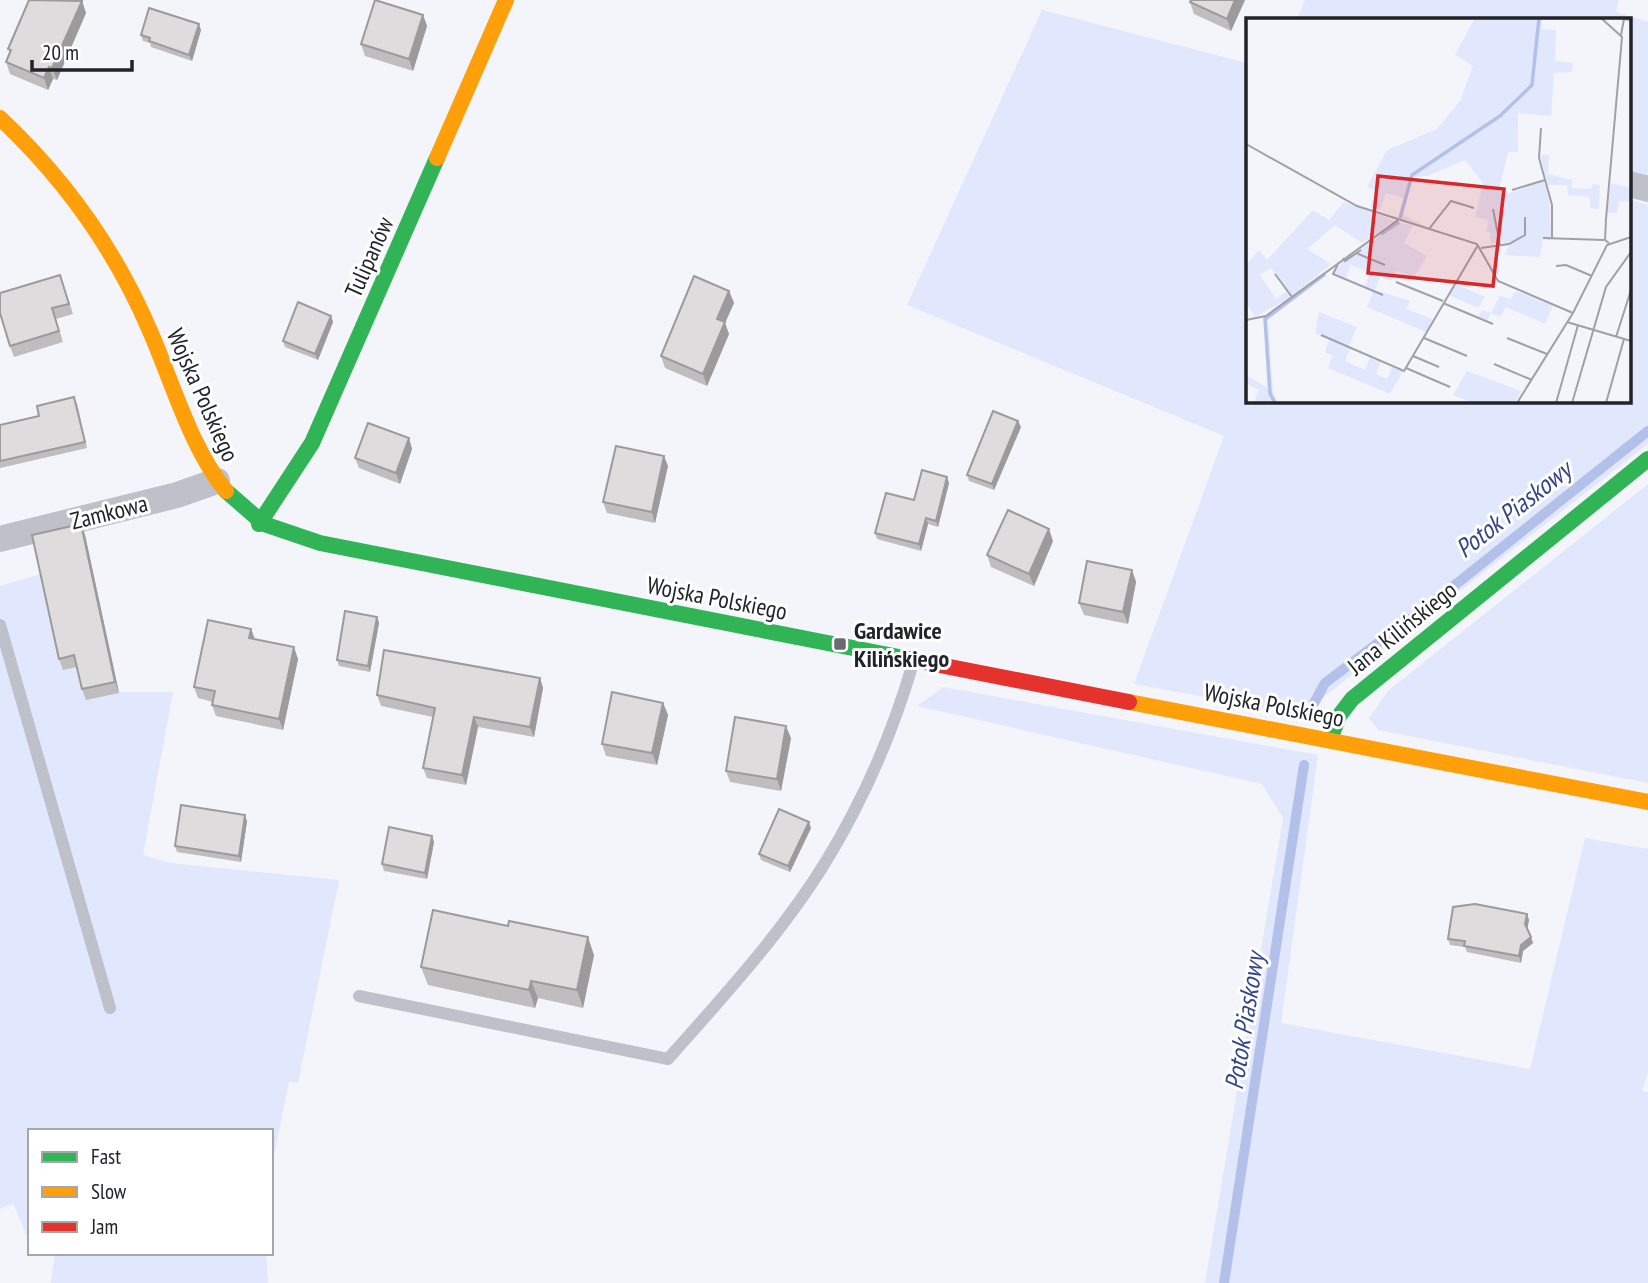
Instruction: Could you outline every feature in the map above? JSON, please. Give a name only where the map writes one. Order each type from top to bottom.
[{"type":"street","name":"Tulipanów","points":[[259,524],[312,443],[506,0]]},
{"type":"street","name":"Wojska Polskiego","points":[[0,118],[42,158],[72,194],[113,255],[217,481],[240,509],[259,524],[296,538],[363,553],[1648,802]]},
{"type":"street","points":[[1630,184],[1648,189]]},
{"type":"street","name":"Jana Kilińskiego","points":[[1330,739],[1352,699],[1648,459]]},
{"type":"street","name":"Zamkowa","points":[[0,539],[177,495],[217,481]]},
{"type":"lane","points":[[0,625],[110,1008]]},
{"type":"lane","points":[[359,996],[668,1059],[746,970],[825,863],[897,719],[914,659]]},
{"type":"shaded area","points":[[1305,0],[1619,0],[1616,12],[1648,22],[1648,177],[1630,172],[1630,18],[1297,18]]},
{"type":"shaded area","points":[[1042,10],[1246,63],[1246,402],[1630,402],[1630,199],[1648,205],[1648,444],[1324,697],[1280,711],[1134,684],[1224,436],[907,305]]},
{"type":"shaded area","points":[[1648,484],[1648,783],[1378,730],[1369,718],[1389,690]]},
{"type":"shaded area","points":[[85,534],[119,692],[173,692],[143,855],[170,863],[339,880],[298,1083],[289,1082],[273,1160],[273,1129],[28,1129],[28,1239],[13,1203],[0,1209],[0,586],[41,574],[34,545]]},
{"type":"shaded area","points":[[943,687],[1318,755],[1281,1023],[1530,1069],[1585,838],[1648,849],[1648,1072],[1642,1091],[1648,1092],[1648,1283],[1205,1283],[1283,818],[1262,784],[917,706]]},
{"type":"shaded area","points":[[55,1255],[266,1255],[268,1283],[51,1283]]},
{"type":"building","points":[[29,0],[82,1],[52,68],[49,67],[44,78],[6,62],[11,50],[8,49]]},
{"type":"building","points":[[375,0],[423,15],[409,59],[361,44]]},
{"type":"building","points":[[1235,0],[1227,19],[1190,2]]},
{"type":"building","points":[[149,8],[199,24],[189,55],[149,41],[150,38],[141,35]]},
{"type":"building","points":[[60,275],[69,304],[52,308],[59,331],[10,346],[0,313],[0,293]]},
{"type":"building","points":[[694,276],[729,291],[717,319],[725,322],[703,374],[661,356]]},
{"type":"building","points":[[298,302],[331,316],[315,354],[283,341]]},
{"type":"building","points":[[74,397],[85,442],[0,461],[0,425],[39,416],[37,406]]},
{"type":"building","points":[[993,411],[1018,421],[992,484],[967,475]]},
{"type":"building","points":[[368,423],[409,438],[396,473],[355,458]]},
{"type":"building","points":[[616,446],[664,456],[652,512],[603,502]]},
{"type":"building","points":[[922,470],[947,477],[936,521],[926,518],[919,544],[875,533],[886,493],[914,500]]},
{"type":"building","points":[[1008,510],[1049,529],[1029,574],[987,555]]},
{"type":"building","points":[[81,524],[115,682],[82,689],[74,655],[59,659],[32,535]]},
{"type":"building","points":[[1087,561],[1132,570],[1123,612],[1079,603]]},
{"type":"building","points":[[345,611],[377,617],[368,666],[337,660]]},
{"type":"building","points":[[208,620],[251,629],[249,638],[294,647],[279,719],[212,705],[215,691],[194,687]]},
{"type":"building","points":[[384,650],[540,678],[530,727],[474,717],[462,775],[423,768],[435,708],[377,695]]},
{"type":"building","points":[[612,692],[663,703],[652,753],[602,744]]},
{"type":"building","points":[[735,717],[786,726],[777,779],[726,771]]},
{"type":"building","points":[[181,805],[245,815],[239,856],[175,846]]},
{"type":"building","points":[[779,809],[809,822],[788,866],[759,854]]},
{"type":"building","points":[[389,827],[432,836],[425,873],[382,864]]},
{"type":"building","points":[[1475,904],[1527,914],[1525,924],[1531,937],[1521,945],[1519,956],[1464,946],[1465,941],[1448,939],[1453,907]]},
{"type":"building","points":[[433,910],[508,926],[509,921],[588,937],[577,990],[531,981],[529,990],[421,967]]},
{"type":"waterway","name":"Potok Piaskowy","points":[[1313,705],[1325,683],[1455,585],[1648,431]]},
{"type":"waterway","name":"Potok Piaskowy","points":[[1224,1283],[1304,765]]},
{"type":"traffic: fast","points":[[259,524],[312,443],[437,158]]},
{"type":"traffic: fast","points":[[1330,739],[1339,716],[1352,699],[1648,459]]},
{"type":"traffic: fast","points":[[226,491],[264,524],[320,543],[909,659]]},
{"type":"traffic: slow","points":[[437,158],[506,0]]},
{"type":"traffic: slow","points":[[0,118],[67,191],[105,244],[150,331],[192,435],[226,491]]},
{"type":"traffic: slow","points":[[1129,702],[1648,802]]},
{"type":"traffic: jam","points":[[909,659],[1129,702]]},
{"type":"place","name":"Gardawice Kilińskiego","points":[[840,644]]}]
